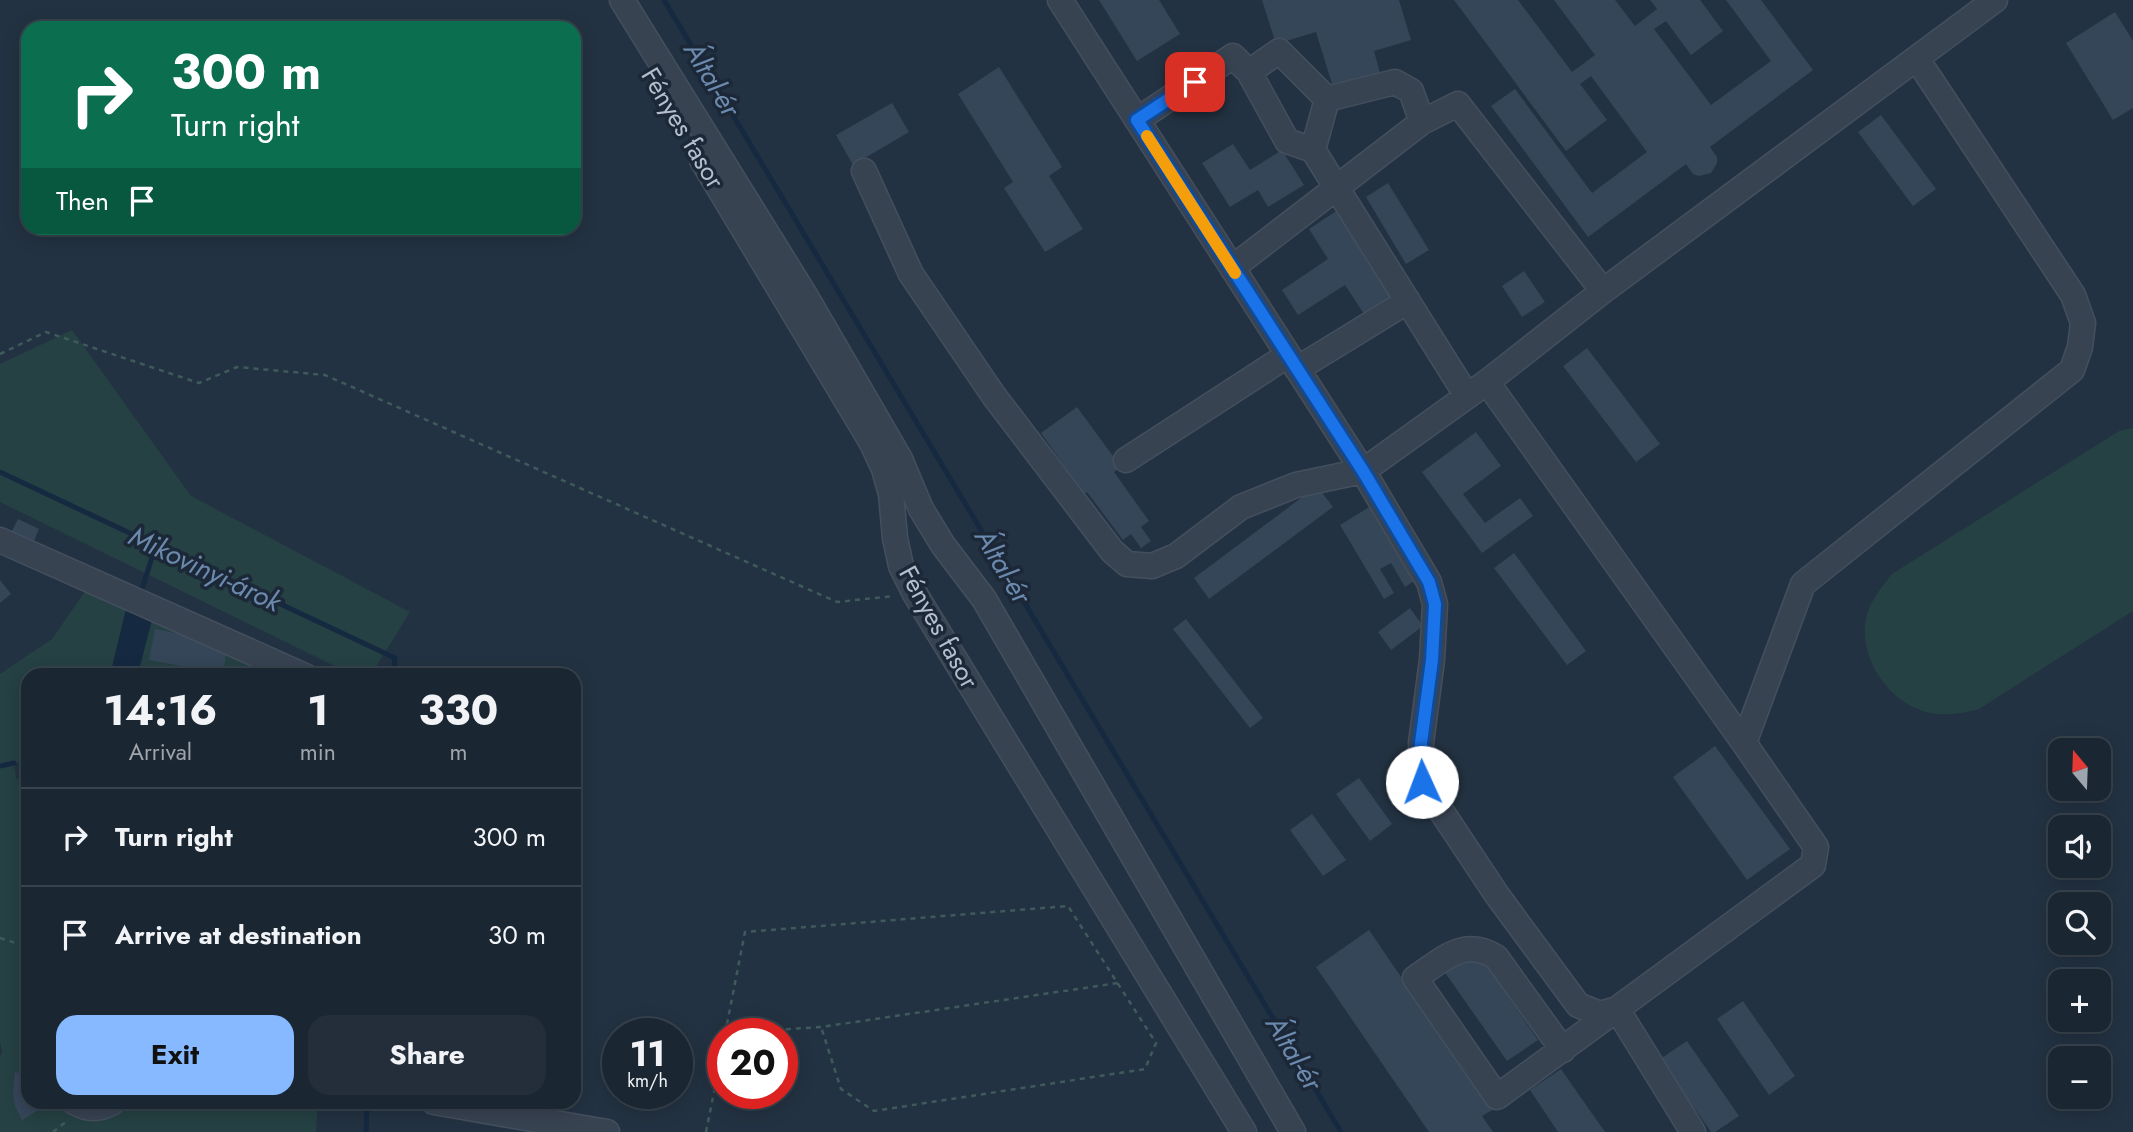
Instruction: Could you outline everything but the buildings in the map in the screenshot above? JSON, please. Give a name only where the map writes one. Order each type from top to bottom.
[{"type":"street","name":"Fényes fasor","points":[[606,0],[872,443],[884,469],[891,494],[901,566],[915,594],[1244,1132]]},
{"type":"street","points":[[622,0],[805,295],[900,459],[921,509],[943,545],[984,599],[1293,1132]]},
{"type":"street","points":[[1060,0],[1363,471],[1429,582],[1435,604],[1432,660],[1421,743],[1422,782],[1496,895],[1578,1005],[1600,1014],[1618,1009]]},
{"type":"street","points":[[864,171],[911,274],[994,396],[1112,551],[1127,564],[1152,566],[1175,556],[1241,507],[1296,485],[1363,471],[1477,389],[1603,290],[1995,0]]},
{"type":"street","points":[[1249,72],[1279,51],[1328,99]]},
{"type":"street","points":[[1137,120],[1233,57],[1249,72],[1287,141],[1313,150],[1408,301],[1744,743],[1816,847],[1813,865],[1563,1050],[1497,1097],[1415,978],[1454,952],[1468,947],[1484,949],[1496,957],[1563,1050]]},
{"type":"street","points":[[1744,743],[1803,584],[2072,370],[2080,347],[2083,324],[2073,295],[1917,59]]},
{"type":"street","points":[[1328,99],[1395,82],[1411,91],[1422,122]]},
{"type":"street","points":[[1313,150],[1328,99]]},
{"type":"street","points":[[1232,268],[1422,122],[1458,104],[1603,290]]},
{"type":"street","points":[[1126,460],[1293,362],[1408,301]]},
{"type":"street","points":[[0,540],[287,668]]},
{"type":"street","points":[[1618,1009],[1693,1132]]},
{"type":"street","points":[[466,1109],[553,1128],[607,1132]]},
{"type":"path","points":[[0,354],[46,332],[199,383],[237,367],[325,375],[837,602],[915,594]]},
{"type":"path","points":[[728,1018],[745,932],[1068,906],[1156,1043],[1145,1069],[874,1111],[841,1089],[821,1027]]},
{"type":"path","points":[[0,938],[21,945]]},
{"type":"path","points":[[798,1029],[1118,984]]},
{"type":"path","points":[[706,1132],[711,1109]]},
{"type":"green space","points":[[72,330],[191,496],[410,612],[375,668],[339,668],[0,502],[0,364]]},
{"type":"green space","points":[[2133,428],[2133,611],[1979,709],[1955,714],[1931,713],[1917,709],[1893,693],[1875,669],[1865,641],[1866,619],[1871,605],[1892,574],[2119,431]]},
{"type":"green space","points":[[95,577],[269,668],[21,668],[21,761],[14,764],[16,778],[21,781],[21,1109],[318,1109],[316,1132],[0,1132],[0,674],[52,639]]},
{"type":"water","points":[[126,609],[153,616],[140,668],[112,667]]},
{"type":"waterway","name":"Által-ér","points":[[664,0],[1341,1132]]},
{"type":"waterway","name":"Mikovinyi-árok","points":[[0,472],[395,658],[394,668]]},
{"type":"waterway","points":[[140,595],[156,545]]},
{"type":"waterway","points":[[0,766],[14,763]]},
{"type":"waterway","name":"Mikovinyi-árok","points":[[366,1132],[367,1109]]},
{"type":"slow traffic","points":[[1147,136],[1235,273]]},
{"type":"route","points":[[1195,82],[1137,120],[1363,471],[1429,582],[1435,604],[1432,660],[1421,743],[1422,782]]}]
